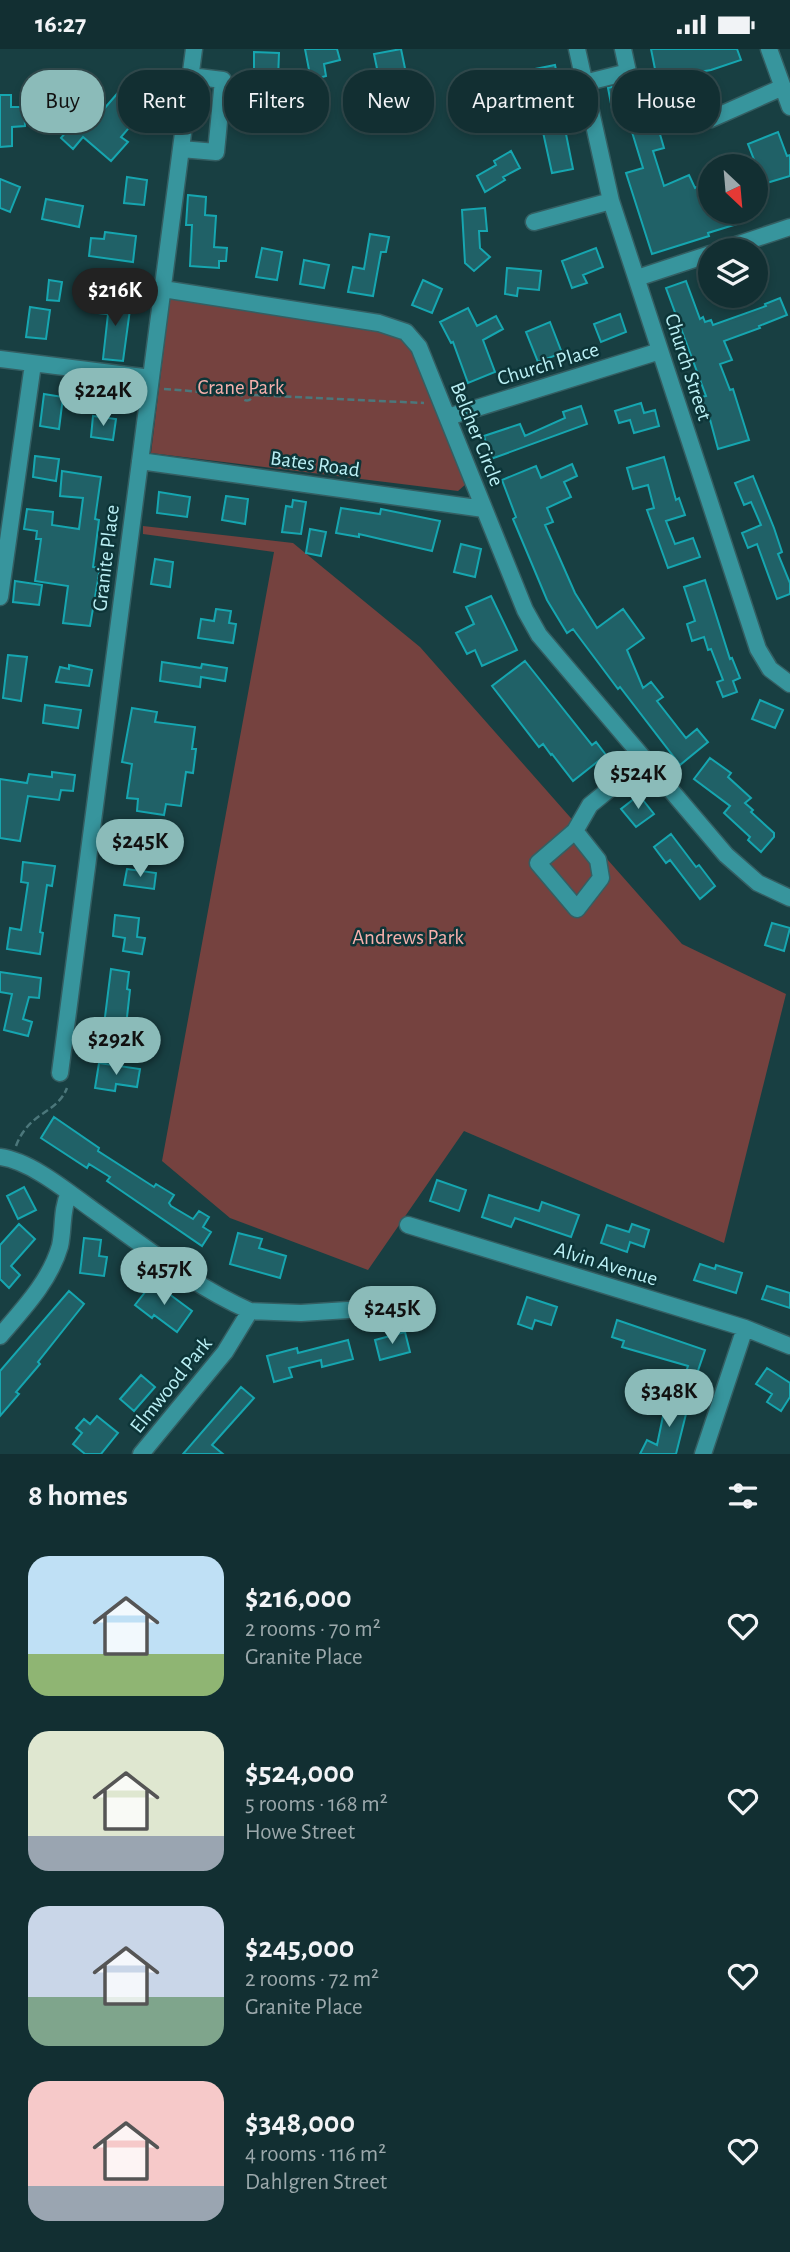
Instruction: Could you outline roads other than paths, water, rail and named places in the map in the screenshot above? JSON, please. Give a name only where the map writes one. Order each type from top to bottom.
[{"type":"street","name":"Granite Place","points":[[191,70],[194,49]]},
{"type":"street","name":"Church Street","points":[[580,49],[582,70]]},
{"type":"street","points":[[598,80],[628,72],[622,49]]},
{"type":"street","points":[[769,49],[790,107]]},
{"type":"street","points":[[181,149],[216,152],[223,80],[210,78]]},
{"type":"street","points":[[720,115],[783,87]]},
{"type":"street","name":"Granite Place","points":[[64,1079],[183,133]]},
{"type":"street","name":"Church Street","points":[[595,133],[611,201],[758,649],[769,669],[790,684]]},
{"type":"street","points":[[534,222],[611,201]]},
{"type":"street","points":[[757,238],[790,227]]},
{"type":"street","points":[[637,278],[698,258]]},
{"type":"street","name":"Belcher Circle","points":[[163,289],[379,323],[406,332],[419,347],[533,626],[736,866],[758,883],[790,898]]},
{"type":"street","name":"Church Place","points":[[445,410],[660,351]]},
{"type":"street","points":[[0,359],[151,378]]},
{"type":"street","points":[[0,597],[3,558],[33,364]]},
{"type":"street","name":"Bates Road","points":[[140,461],[484,509]]},
{"type":"street","points":[[575,831],[598,860],[601,878],[578,909],[538,863],[575,831],[590,805],[643,758]]},
{"type":"street","points":[[0,1157],[27,1167],[69,1193],[209,1292],[250,1311],[300,1313],[395,1307]]},
{"type":"street","points":[[0,1336],[52,1268],[59,1249],[64,1205],[69,1193]]},
{"type":"street","name":"Alvin Avenue","points":[[408,1225],[745,1328],[790,1346]]},
{"type":"street","name":"Elmwood Park","points":[[141,1454],[225,1352],[250,1311]]},
{"type":"street","points":[[704,1454],[745,1328]]},
{"type":"park label","name":"Crane Park","points":[[241,387]]},
{"type":"park label","name":"Andrews Park","points":[[408,937]]}]
